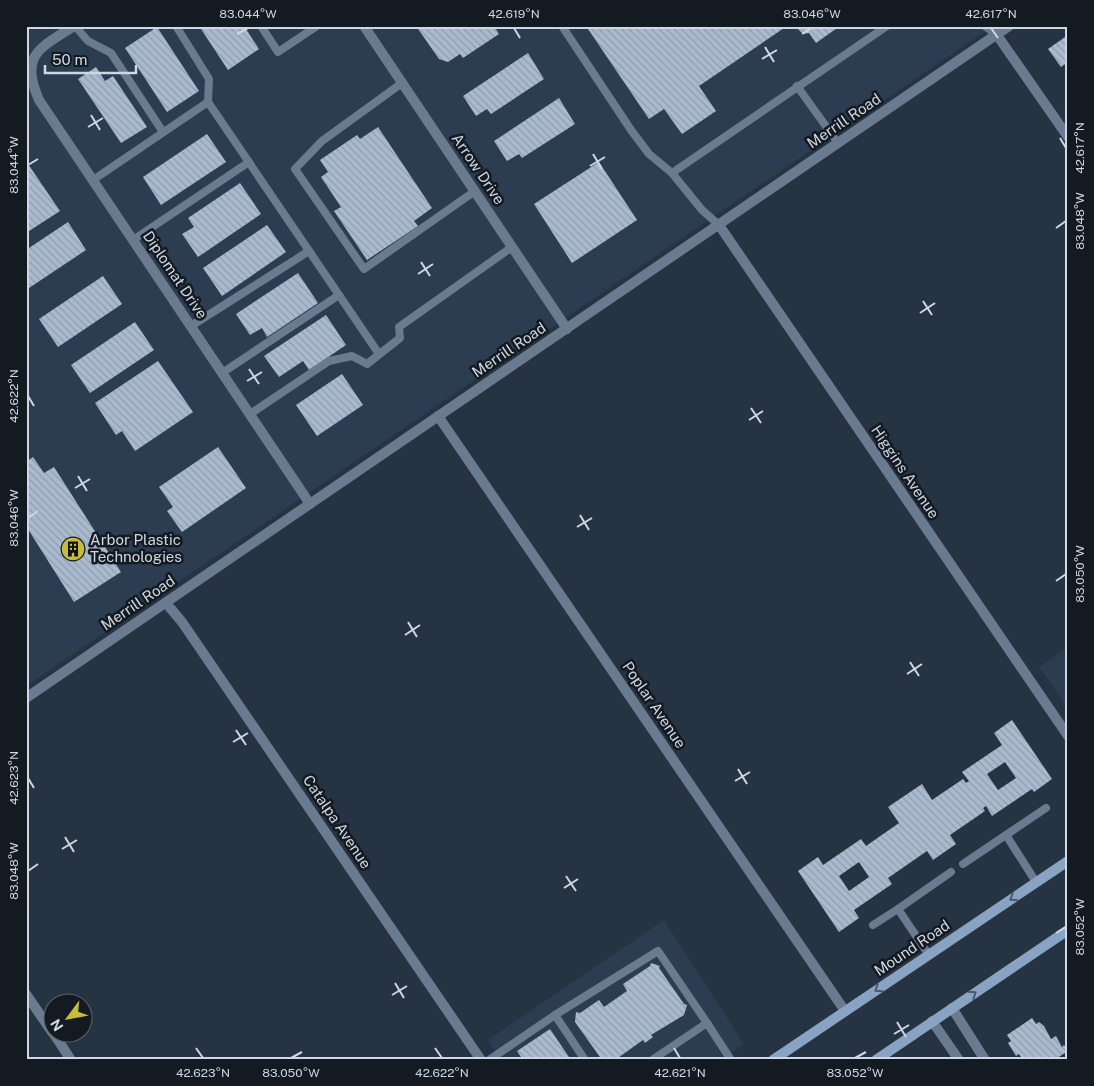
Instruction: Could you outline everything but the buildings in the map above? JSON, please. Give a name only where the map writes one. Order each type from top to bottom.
[{"type":"main road","name":"Mound Road","points":[[773,1060],[1068,861]]},
{"type":"main road","points":[[876,1060],[1068,930]]},
{"type":"street","points":[[30,55],[74,26]]},
{"type":"street","name":"Arrow Drive","points":[[364,26],[567,329]]},
{"type":"street","name":"Merrill Road","points":[[26,698],[1009,26]]},
{"type":"street","points":[[997,34],[1068,137]]},
{"type":"street","name":"Diplomat Drive","points":[[30,55],[33,86],[39,100],[310,504]]},
{"type":"street","name":"Higgins Avenue","points":[[719,225],[1068,736]]},
{"type":"street","name":"Poplar Avenue","points":[[438,416],[845,1012]]},
{"type":"street","name":"Catalpa Avenue","points":[[166,603],[182,622],[481,1060]]},
{"type":"street","points":[[26,994],[42,1017]]},
{"type":"street","points":[[952,1008],[985,1060]]},
{"type":"street","points":[[932,1021],[959,1060]]},
{"type":"street","points":[[61,1044],[72,1060]]},
{"type":"lane","points":[[74,26],[88,41],[111,53],[163,132]]},
{"type":"lane","points":[[176,26],[209,79],[208,102],[379,354]]},
{"type":"lane","points":[[261,26],[278,52],[317,26]]},
{"type":"lane","points":[[562,26],[649,154],[672,173],[702,210],[719,225]]},
{"type":"lane","points":[[672,173],[887,26]]},
{"type":"lane","points":[[985,26],[997,34]]},
{"type":"lane","points":[[402,83],[322,141],[295,169],[364,269],[475,191]]},
{"type":"lane","points":[[798,86],[838,143]]},
{"type":"lane","points":[[93,180],[208,102]]},
{"type":"lane","points":[[133,240],[249,162]]},
{"type":"lane","points":[[250,414],[329,361],[352,356],[367,364],[400,338],[399,327],[512,247]]},
{"type":"lane","points":[[191,326],[309,251]]},
{"type":"lane","points":[[222,373],[339,295]]},
{"type":"lane","points":[[963,864],[1046,808]]},
{"type":"lane","points":[[1006,835],[1036,882]]},
{"type":"lane","points":[[873,925],[951,872]]},
{"type":"lane","points":[[898,908],[929,955]]},
{"type":"lane","points":[[489,1060],[555,1015],[658,951],[731,1060]]},
{"type":"lane","points":[[555,1015],[585,1060]]},
{"type":"lane","points":[[652,1060],[707,1023]]},
{"type":"shaded area","points":[[26,26],[993,26],[26,686]]},
{"type":"shaded area","points":[[1068,647],[1068,708],[1039,667]]},
{"type":"shaded area","points":[[664,920],[744,1044],[721,1060],[501,1060],[488,1040]]},
{"type":"place","name":"Arbor Plastic Technologies","points":[[73,549]]}]
